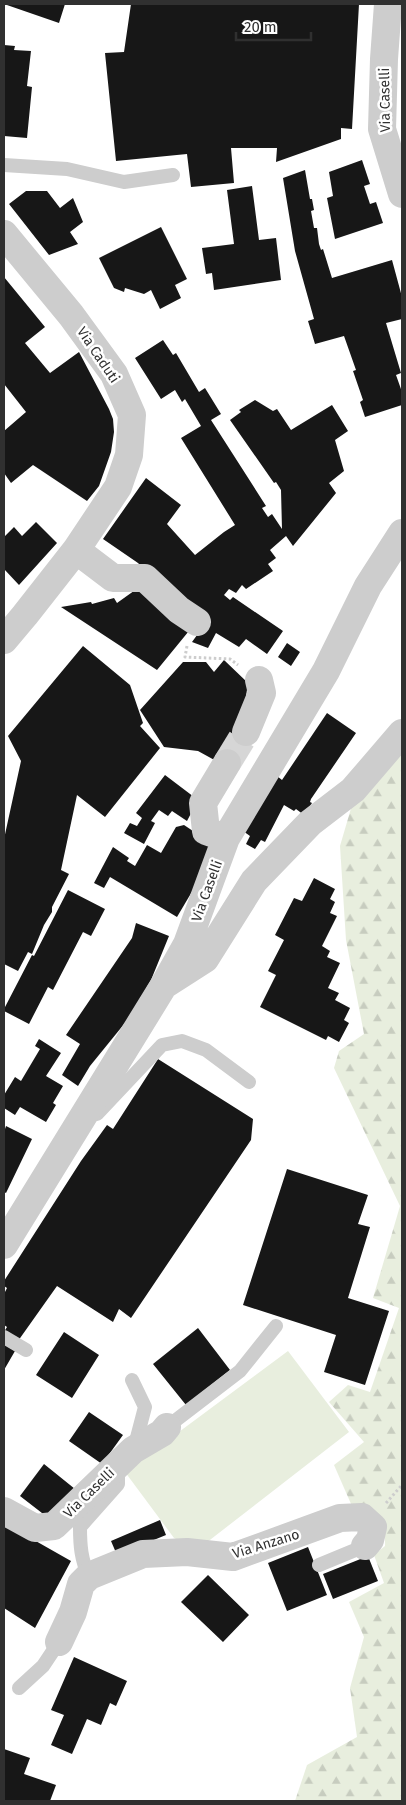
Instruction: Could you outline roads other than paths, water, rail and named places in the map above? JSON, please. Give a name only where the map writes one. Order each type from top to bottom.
[{"type":"street","name":"Via Caselli","points":[[388,4],[382,128],[402,194]]},
{"type":"street","name":"Via Caduti","points":[[4,234],[71,315],[114,374],[132,414],[129,455],[118,487],[76,550],[4,640]]},
{"type":"street","name":"Via Caselli","points":[[4,1245],[164,985],[187,944],[226,838],[326,671],[368,586],[402,533]]},
{"type":"street","points":[[76,550],[113,578],[145,578],[179,610],[197,622]]},
{"type":"street","points":[[246,732],[262,693],[259,680]]},
{"type":"street","points":[[164,985],[205,959],[254,881],[310,824],[353,790],[402,733]]},
{"type":"street","points":[[226,838],[206,831],[203,803],[227,762]]},
{"type":"street","name":"Via Caselli","points":[[4,1511],[35,1528],[54,1526],[126,1457],[168,1427]]},
{"type":"street","name":"Via Anzano","points":[[88,1576],[143,1554],[187,1552],[233,1557],[340,1518],[349,1517],[362,1517],[372,1527],[370,1540],[365,1546]]},
{"type":"street","points":[[59,1642],[72,1612],[81,1584],[88,1576]]},
{"type":"lane","points":[[4,165],[67,169],[124,182],[173,175]]},
{"type":"lane","points":[[64,1148],[162,1045],[182,1041],[206,1050],[249,1082]]},
{"type":"lane","points":[[168,1427],[240,1370],[276,1326]]},
{"type":"lane","points":[[4,1336],[26,1350]]},
{"type":"lane","points":[[88,1576],[80,1550],[80,1528],[118,1484],[145,1407],[132,1380]]},
{"type":"lane","points":[[319,1565],[365,1546]]},
{"type":"lane","points":[[19,1688],[43,1666],[59,1642]]},
{"type":"tunnel","points":[[227,763],[246,732]]}]
